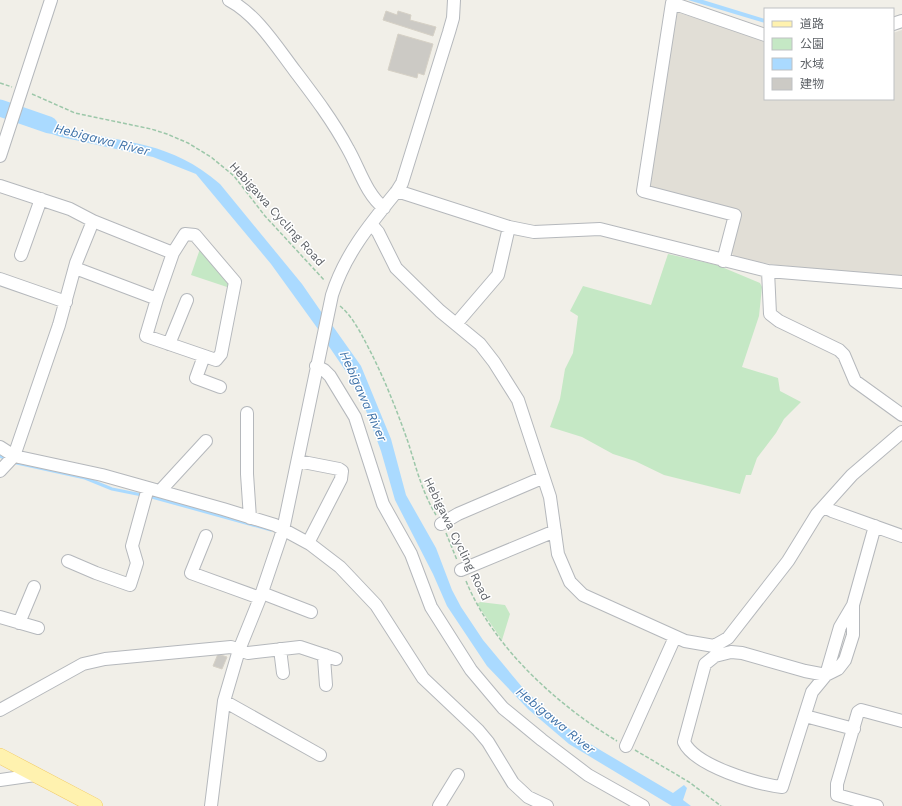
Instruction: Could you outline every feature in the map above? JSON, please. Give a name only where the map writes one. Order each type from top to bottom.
[{"type":"main road","points":[[0,756],[95,806]]},
{"type":"street","points":[[0,156],[51,0]]},
{"type":"street","points":[[230,0],[259,25],[319,103],[347,147],[372,196],[384,208]]},
{"type":"street","points":[[211,806],[224,701],[239,650],[261,595],[283,530],[316,366],[342,269],[351,251],[398,191],[406,172],[453,18],[454,0]]},
{"type":"street","points":[[723,261],[736,215],[643,191],[672,3],[764,35]]},
{"type":"street","points":[[0,186],[70,209],[93,221],[173,253]]},
{"type":"street","points":[[398,191],[509,227],[534,232],[600,229],[723,261],[768,271],[902,282]]},
{"type":"street","points":[[21,255],[41,199]]},
{"type":"street","points":[[0,470],[14,456],[66,302],[75,268],[93,221]]},
{"type":"street","points":[[371,224],[378,232],[396,268],[440,311],[480,344],[494,362],[518,400],[542,478],[550,497],[558,554],[564,571],[576,589],[583,595],[685,641],[714,646],[728,638],[788,561],[817,514],[852,475],[902,432]]},
{"type":"street","points":[[456,324],[498,275],[509,227]]},
{"type":"street","points":[[185,234],[195,235],[235,282],[221,354],[216,360],[146,336],[157,299],[173,253],[185,234]]},
{"type":"street","points":[[75,268],[157,299]]},
{"type":"street","points":[[768,271],[770,314],[779,321],[840,350],[844,355],[855,381],[902,415]]},
{"type":"street","points":[[0,280],[66,302]]},
{"type":"street","points":[[169,344],[187,300]]},
{"type":"street","points":[[204,356],[196,378],[220,387]]},
{"type":"street","points":[[316,366],[324,370],[330,376],[355,417],[383,504],[411,554],[431,607],[471,670],[503,708],[542,740],[588,775],[643,806]]},
{"type":"street","points":[[247,413],[247,474],[250,518]]},
{"type":"street","points":[[160,491],[206,441]]},
{"type":"street","points":[[0,447],[14,456],[102,475],[250,518],[283,530],[308,543],[340,567],[376,605],[423,678],[478,730],[488,742],[513,783],[528,797],[546,806]]},
{"type":"street","points":[[298,461],[340,469],[342,471],[341,479],[308,543]]},
{"type":"street","points":[[441,524],[458,514],[542,478]]},
{"type":"street","points":[[68,561],[130,585],[138,563],[132,546],[148,488]]},
{"type":"street","points":[[824,507],[902,536]]},
{"type":"street","points":[[826,675],[805,671],[742,652],[731,652],[715,656],[704,664],[684,742],[687,748],[716,768],[766,784],[782,787],[812,692],[826,675],[840,627],[853,605],[875,526]]},
{"type":"street","points":[[461,570],[555,531]]},
{"type":"street","points":[[206,536],[191,572],[311,612]]},
{"type":"street","points":[[19,623],[34,587]]},
{"type":"street","points":[[0,617],[38,628]]},
{"type":"street","points":[[626,746],[675,637]]},
{"type":"street","points":[[0,710],[83,664],[104,659],[231,647],[248,653],[300,647],[330,657],[326,685]]},
{"type":"street","points":[[280,650],[282,673]]},
{"type":"street","points":[[224,701],[320,756]]},
{"type":"street","points":[[877,806],[837,795],[837,784],[858,712],[861,710],[902,721]]},
{"type":"street","points":[[805,716],[854,729]]},
{"type":"street","points":[[0,780],[35,775]]},
{"type":"street","points":[[442,805],[458,775]]},
{"type":"path","name":"Hebigawa Cycling Road","points":[[0,83],[75,113],[151,129],[167,134],[188,143],[211,157],[234,176],[265,216],[329,285]]},
{"type":"path","name":"Hebigawa Cycling Road","points":[[334,303],[347,311],[378,366],[395,405],[418,478],[428,502],[441,524],[477,604],[502,640],[551,695],[590,725],[689,782],[721,806]]},
{"type":"shaded area","points":[[676,12],[764,40],[764,100],[894,100],[894,33],[902,30],[902,276],[777,265],[734,258],[731,250],[741,213],[652,189],[647,185]]},
{"type":"green space","points":[[202,243],[233,289],[191,275]]},
{"type":"green space","points":[[668,254],[717,265],[760,283],[762,287],[759,316],[742,367],[778,378],[780,391],[801,402],[784,419],[776,433],[757,458],[751,475],[746,475],[740,494],[664,475],[635,461],[613,454],[582,437],[550,427],[560,399],[565,369],[573,353],[578,316],[570,311],[583,286],[651,305]]},
{"type":"green space","points":[[480,602],[505,605],[510,614],[502,640],[477,604]]},
{"type":"water","points":[[688,0],[703,0],[764,19],[764,23]]},
{"type":"water","points":[[29,113],[69,129],[148,146],[184,159],[202,170],[220,184],[302,284],[322,313],[318,329],[271,264],[196,174],[153,157],[61,137],[25,125]]},
{"type":"water","points":[[332,325],[361,366],[391,439],[406,495],[436,548],[452,590],[461,607],[483,640],[522,687],[549,713],[585,741],[673,793],[684,785],[687,788],[683,800],[691,806],[672,806],[569,744],[528,709],[487,666],[447,606],[433,574],[395,500],[381,451],[358,389],[328,345]]},
{"type":"building","points":[[386,11],[397,15],[398,11],[411,15],[410,20],[436,27],[433,36],[383,20]]},
{"type":"building","points":[[398,34],[433,44],[424,75],[418,73],[417,78],[388,70]]},
{"type":"building","points":[[218,654],[227,657],[222,669],[213,666]]},
{"type":"waterway","name":"Hebigawa River","points":[[0,108],[49,125]]},
{"type":"waterway","points":[[0,456],[7,460]]},
{"type":"waterway","points":[[12,462],[85,478],[112,489],[142,495]]},
{"type":"waterway","points":[[148,496],[271,530]]}]
